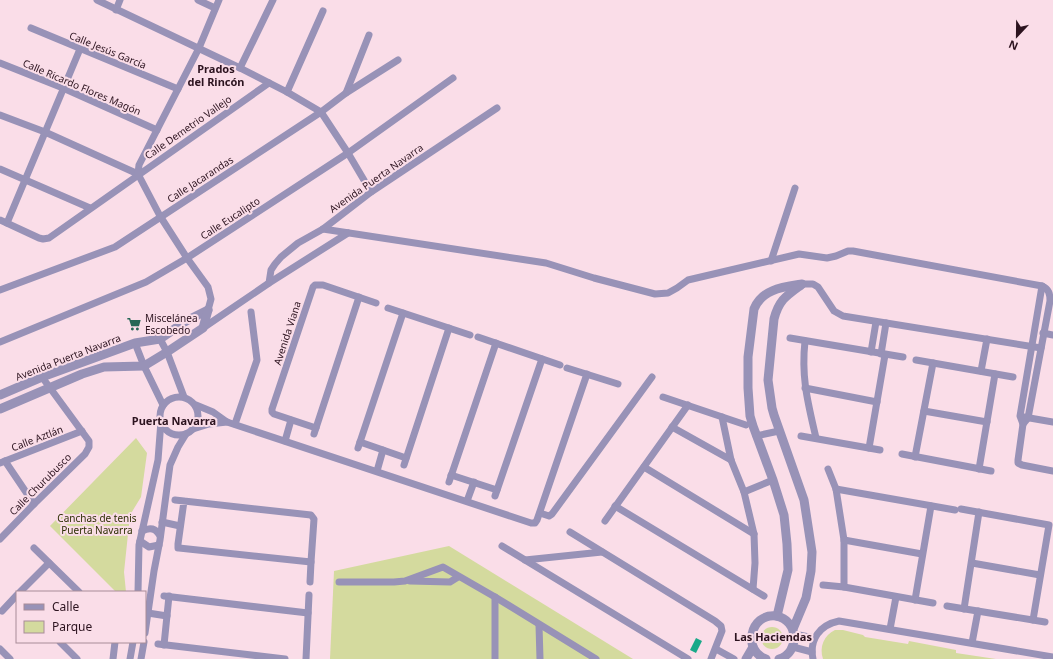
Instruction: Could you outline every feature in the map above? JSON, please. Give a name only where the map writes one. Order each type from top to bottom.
[{"type":"street","points":[[96,0],[240,68],[287,92],[321,112],[371,192]]},
{"type":"street","points":[[116,10],[120,0]]},
{"type":"street","points":[[198,0],[215,8]]},
{"type":"street","points":[[202,328],[211,299],[208,286],[187,258],[160,216],[138,174],[139,165],[198,48],[219,0]]},
{"type":"street","points":[[240,68],[273,0]]},
{"type":"street","points":[[287,92],[323,11]]},
{"type":"street","name":"Calle Jesús García","points":[[31,28],[178,89]]},
{"type":"street","points":[[346,93],[369,35]]},
{"type":"street","points":[[3,222],[25,179],[80,49]]},
{"type":"street","name":"Calle Jacarandas","points":[[0,290],[115,247],[398,60]]},
{"type":"street","name":"Calle Ricardo Flores Magón","points":[[0,63],[63,88],[157,130]]},
{"type":"street","name":"Calle Eucalipto","points":[[0,342],[146,282],[187,258],[348,153],[453,78]]},
{"type":"street","name":"Calle Demetrio Vallejo","points":[[3,222],[43,239],[57,234],[90,208],[269,83]]},
{"type":"street","name":"Avenida Puerta Navarra","points":[[269,283],[271,270],[281,257],[298,243],[323,229],[371,192],[498,108]]},
{"type":"street","points":[[0,115],[45,132],[138,174]]},
{"type":"street","points":[[0,169],[90,208]]},
{"type":"street","points":[[771,261],[795,188]]},
{"type":"street","points":[[323,229],[546,263],[594,278],[655,294],[668,293],[688,280],[799,254],[832,257],[853,251],[1042,286],[1048,290],[1050,295],[1018,463],[1053,471]]},
{"type":"street","points":[[0,409],[82,374],[104,367],[144,366],[269,283],[348,233]]},
{"type":"street","name":"Avenida Viana","points":[[359,297],[315,431],[274,414],[272,412],[272,408],[313,287],[319,284],[359,297],[376,303]]},
{"type":"street","points":[[779,659],[788,654],[793,647],[793,631],[806,598],[811,571],[812,552],[804,500],[774,415],[768,380],[774,319],[779,304],[802,284]]},
{"type":"street","points":[[777,616],[788,570],[784,516],[750,416],[748,388],[748,357],[754,309],[756,303],[761,297],[780,287],[813,284],[818,286],[834,311],[843,316],[1041,348]]},
{"type":"street","points":[[1042,286],[1020,416],[1025,421],[1053,422]]},
{"type":"street","points":[[388,308],[470,335]]},
{"type":"street","name":"Avenida Puerta Navarra","points":[[0,395],[42,377],[134,343],[160,339],[186,321],[208,310]]},
{"type":"street","points":[[235,424],[257,360],[251,312]]},
{"type":"street","points":[[403,313],[359,445],[383,450],[405,461],[449,328]]},
{"type":"street","points":[[872,352],[876,322]]},
{"type":"street","points":[[869,448],[877,402],[886,323]]},
{"type":"street","points":[[1044,330],[1053,329]]},
{"type":"street","points":[[1044,330],[1053,335]]},
{"type":"street","points":[[478,337],[618,384]]},
{"type":"street","points":[[790,338],[903,357]]},
{"type":"street","points":[[160,339],[167,352],[184,397]]},
{"type":"street","points":[[981,371],[986,339]]},
{"type":"street","points":[[805,341],[803,366],[805,388],[816,438]]},
{"type":"street","points":[[134,343],[163,405]]},
{"type":"street","points":[[496,343],[450,478],[474,482],[496,493],[542,359]]},
{"type":"street","points":[[916,360],[1013,377]]},
{"type":"street","points":[[915,457],[933,363]]},
{"type":"street","points":[[193,429],[209,424],[227,422],[235,424],[467,502],[535,523],[540,513],[587,374]]},
{"type":"street","points":[[979,469],[995,374]]},
{"type":"street","points":[[42,377],[82,431]]},
{"type":"street","points":[[540,513],[546,516],[552,514],[652,377]]},
{"type":"street","points":[[805,388],[877,402]]},
{"type":"street","points":[[138,591],[140,541],[158,460],[161,421],[160,413],[163,405],[168,400],[176,396],[184,397],[191,400],[196,405],[213,412],[227,422]]},
{"type":"street","points":[[663,397],[746,425]]},
{"type":"street","points":[[146,626],[170,465],[186,434],[197,424],[198,411],[196,405]]},
{"type":"street","points":[[605,521],[688,405]]},
{"type":"street","points":[[924,411],[987,422]]},
{"type":"street","points":[[722,417],[731,460],[744,492],[754,534],[755,563],[753,589]]},
{"type":"street","points":[[285,441],[291,420]]},
{"type":"street","points":[[161,421],[164,428],[171,433],[178,435],[186,434]]},
{"type":"street","points":[[672,427],[731,460]]},
{"type":"street","name":"Calle Churubusco","points":[[0,538],[85,454],[89,447],[89,441],[82,431]]},
{"type":"street","name":"Calle Aztlán","points":[[2,462],[82,431]]},
{"type":"street","points":[[756,436],[780,431]]},
{"type":"street","points":[[801,436],[880,450]]},
{"type":"street","points":[[377,471],[383,450]]},
{"type":"street","points":[[902,454],[991,471]]},
{"type":"street","points":[[2,462],[34,504]]},
{"type":"street","points":[[644,467],[754,534]]},
{"type":"street","points":[[828,469],[836,489],[844,540],[844,586]]},
{"type":"street","points":[[744,492],[773,480]]},
{"type":"street","points":[[467,502],[474,482]]},
{"type":"street","points":[[836,489],[931,506],[979,512],[1051,526],[1040,575],[1033,620]]},
{"type":"street","points":[[175,500],[311,515],[314,519],[310,582]]},
{"type":"street","points":[[184,501],[180,526],[179,548],[311,562]]},
{"type":"street","points":[[616,506],[764,596]]},
{"type":"street","points":[[915,600],[931,506]]},
{"type":"street","points":[[964,609],[979,512]]},
{"type":"street","points":[[162,522],[180,526]]},
{"type":"street","points":[[142,531],[152,528],[157,531],[160,536]]},
{"type":"street","points":[[570,532],[716,621],[721,626],[722,631],[712,659]]},
{"type":"street","points":[[844,540],[922,554]]},
{"type":"street","points":[[140,541],[149,547],[159,545]]},
{"type":"street","points":[[502,546],[688,659]]},
{"type":"street","points":[[34,548],[78,591]]},
{"type":"street","points":[[525,560],[602,552]]},
{"type":"street","points":[[21,591],[49,563]]},
{"type":"street","points":[[972,563],[1040,575]]},
{"type":"street","points":[[405,581],[443,567],[596,659]]},
{"type":"street","points":[[339,582],[450,582],[458,577]]},
{"type":"street","points":[[823,585],[844,586],[933,603]]},
{"type":"street","points":[[306,659],[309,595]]},
{"type":"street","points":[[285,659],[161,644],[167,616],[167,596],[308,613]]},
{"type":"street","points":[[495,597],[495,659]]},
{"type":"street","points":[[890,629],[896,597]]},
{"type":"street","points":[[2,611],[16,598]]},
{"type":"street","points":[[947,606],[1045,622]]},
{"type":"street","points":[[972,643],[978,611]]},
{"type":"street","points":[[148,613],[167,616]]},
{"type":"street","points":[[766,659],[759,655],[752,647],[751,640],[753,627],[763,618],[777,616],[783,619],[793,631],[814,638]]},
{"type":"street","points":[[793,647],[813,655],[814,638],[819,631],[832,622],[839,621],[1052,656]]},
{"type":"street","points":[[539,624],[540,659]]},
{"type":"street","points":[[61,643],[77,659]]},
{"type":"street","points":[[113,659],[115,643]]},
{"type":"street","points":[[130,659],[133,643]]},
{"type":"street","points":[[142,659],[144,643]]},
{"type":"street","points":[[746,659],[752,647]]},
{"type":"street","points":[[0,649],[10,659]]},
{"type":"street","points":[[716,649],[734,659]]},
{"type":"green space","name":"Canchas de tenis Puerta Navarra","points":[[136,438],[147,453],[141,497],[130,515],[124,572],[126,591],[115,591],[50,526]]},
{"type":"green space","points":[[449,546],[633,659],[330,659],[334,571]]},
{"type":"green space","points":[[772,627],[776,628],[782,634],[782,642],[776,648],[772,649],[768,648],[762,642],[761,638],[762,634],[768,628]]},
{"type":"green space","points":[[835,630],[843,630],[863,635],[865,637],[908,644],[909,641],[956,650],[956,653],[996,659],[823,659],[823,642],[831,632]]},
{"type":"shaded area","points":[[696,638],[702,641],[696,653],[690,650]]},
{"type":"place","name":"Miscelánea Escobedo","points":[[134,324]]},
{"type":"district","name":"Prados del Rincón","points":[[216,75]]},
{"type":"district","name":"Puerta Navarra","points":[[174,421]]},
{"type":"district","name":"Las Haciendas","points":[[773,637]]}]
